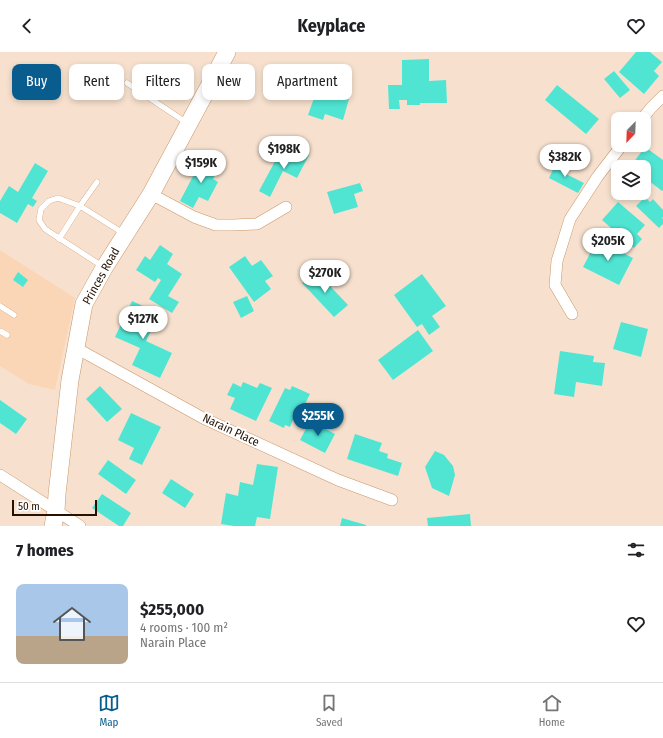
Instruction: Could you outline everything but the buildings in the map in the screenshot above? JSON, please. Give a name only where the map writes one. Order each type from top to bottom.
[{"type":"main road","name":"Princes Road","points":[[55,518],[57,488],[70,380],[84,304],[125,234],[152,194],[227,52]]},
{"type":"street","points":[[648,112],[663,96]]},
{"type":"street","points":[[572,314],[555,285],[557,261],[570,219],[598,176],[617,152]]},
{"type":"street","points":[[152,194],[194,217],[216,225],[257,224],[286,208]]},
{"type":"street","name":"Narain Place","points":[[76,348],[203,418],[338,480],[392,500]]},
{"type":"street","points":[[0,475],[55,518],[80,526]]},
{"type":"lane","points":[[126,83],[189,124]]},
{"type":"lane","points":[[59,240],[97,182]]},
{"type":"lane","points":[[104,268],[59,240],[45,229],[39,220],[41,209],[49,201],[58,198],[80,206],[125,234]]},
{"type":"lane","points":[[0,306],[14,315]]},
{"type":"lane","points":[[0,331],[7,335]]},
{"type":"shaded area","points":[[0,250],[75,298],[55,390],[29,384],[0,366]]}]
